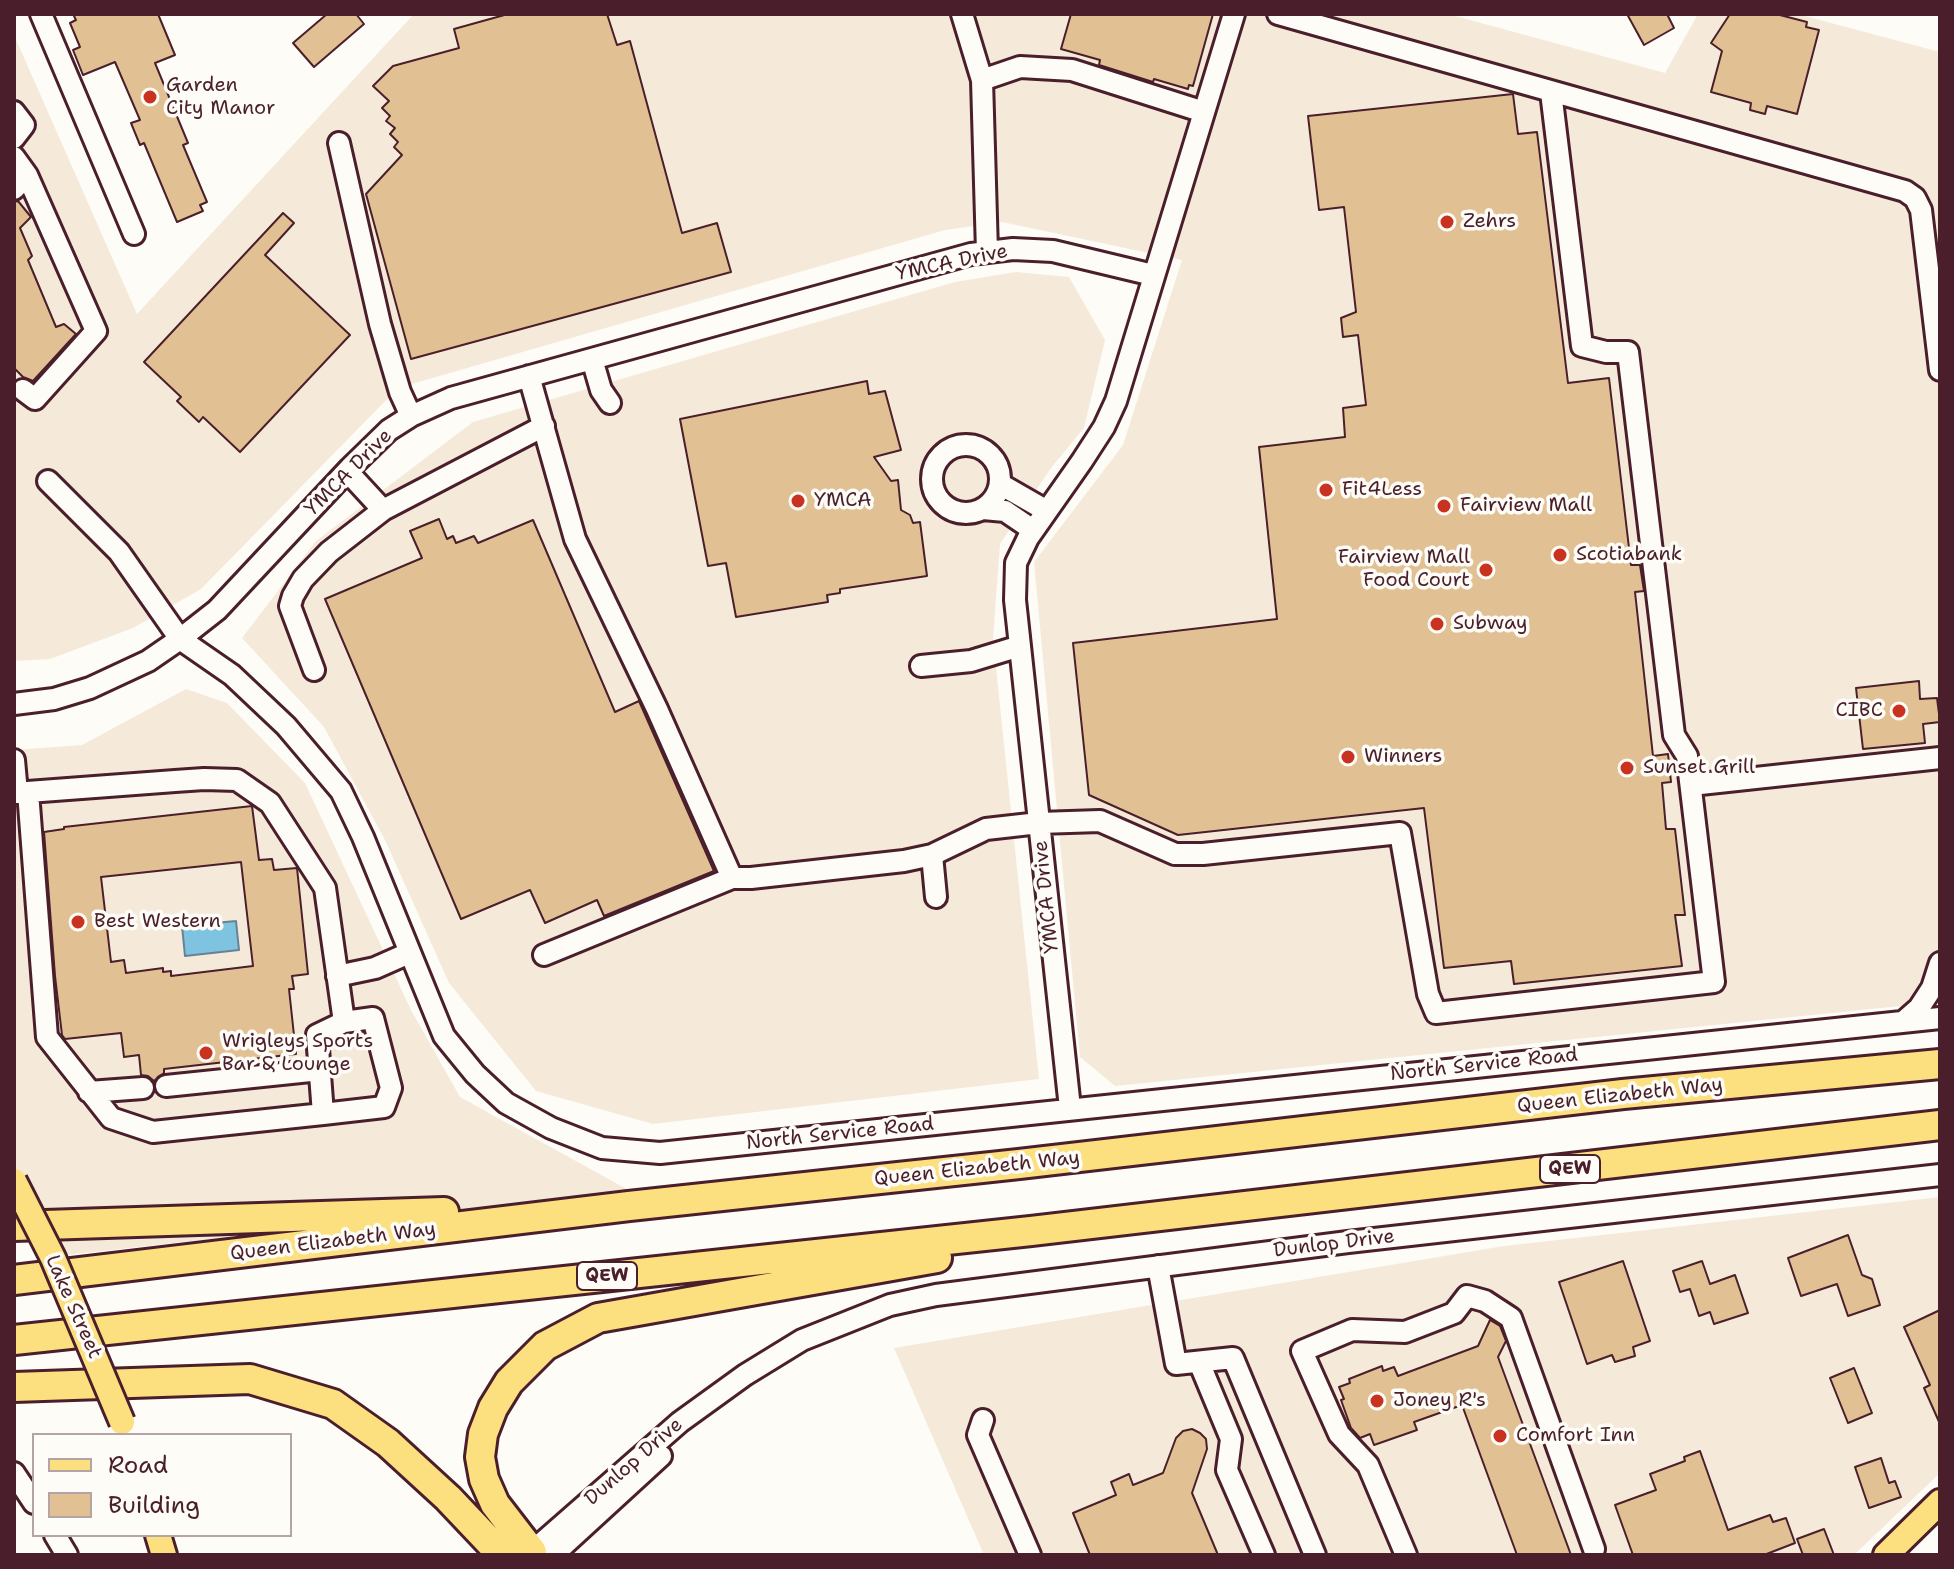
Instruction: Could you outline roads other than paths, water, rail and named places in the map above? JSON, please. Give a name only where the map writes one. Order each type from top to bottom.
[{"type":"highway","name":"Queen Elizabeth Way","points":[[14,1280],[629,1206],[1623,1094],[1940,1064]]},
{"type":"highway","name":"QEW","points":[[14,1340],[1201,1212],[1940,1125]]},
{"type":"highway","points":[[14,1226],[629,1206]]},
{"type":"highway","points":[[537,1554],[505,1520],[484,1479],[480,1457],[483,1434],[493,1408],[509,1382],[545,1346],[598,1318],[1201,1212]]},
{"type":"highway","points":[[14,1387],[250,1379],[333,1404],[388,1443],[502,1555]]},
{"type":"highway","points":[[427,1479],[460,1526],[471,1555]]},
{"type":"main road","name":"Lake Street","points":[[14,1181],[53,1258],[124,1428]]},
{"type":"main road","points":[[1886,1555],[1940,1502]]},
{"type":"street","points":[[41,14],[134,234]]},
{"type":"street","points":[[962,14],[982,80],[987,252]]},
{"type":"street","points":[[1153,275],[1234,14]]},
{"type":"street","points":[[1278,14],[1905,191],[1915,198],[1921,210],[1934,260],[1940,370]]},
{"type":"street","points":[[982,80],[1020,67],[1072,70],[1204,112]]},
{"type":"street","points":[[544,955],[732,878],[932,855],[986,829],[1100,821],[1175,854],[1203,854],[1400,833],[1428,994],[1436,1013],[1714,982],[1687,756],[1674,735],[1628,352],[1606,352],[1582,346],[1551,92]]},
{"type":"street","points":[[14,112],[24,125],[14,138]]},
{"type":"street","points":[[339,143],[380,324],[400,392],[411,416]]},
{"type":"street","points":[[14,157],[20,182],[96,331],[35,399],[17,390]]},
{"type":"street","name":"YMCA Drive","points":[[180,639],[217,610],[389,430],[451,398],[987,252],[1013,249],[1053,251],[1153,275],[1116,401],[1104,427],[1033,530],[1016,563],[1014,591],[1070,1108]]},
{"type":"street","points":[[592,359],[601,390],[610,403]]},
{"type":"street","points":[[529,376],[575,539],[657,709],[732,878]]},
{"type":"street","points":[[314,670],[290,606],[303,579],[329,552],[383,510],[544,426]]},
{"type":"street","points":[[983,509],[991,503],[1000,484],[998,466],[987,452],[978,447],[959,446],[941,456],[932,475],[933,486],[942,504],[961,513],[983,509],[1005,511],[1033,530]]},
{"type":"street","points":[[347,471],[383,510]]},
{"type":"street","points":[[14,704],[54,699],[90,688],[148,661],[180,639],[119,552],[48,481]]},
{"type":"street","points":[[1000,484],[1047,511]]},
{"type":"street","name":"North Service Road","points":[[180,639],[232,675],[286,726],[341,791],[363,837],[444,1036],[475,1074],[506,1103],[551,1128],[602,1148],[660,1153],[1940,1018]]},
{"type":"street","points":[[921,666],[971,661],[1020,646]]},
{"type":"street","points":[[1691,785],[1940,758]]},
{"type":"street","points":[[14,760],[17,793],[204,779],[237,780],[270,803],[325,888],[344,1022]]},
{"type":"street","points":[[28,792],[47,1037],[111,1118],[153,1132],[323,1114],[384,1107],[391,1088],[373,1018],[344,1022],[317,1035],[323,1114]]},
{"type":"street","points":[[932,855],[936,897]]},
{"type":"street","points":[[337,976],[375,968],[409,953]]},
{"type":"street","points":[[1903,1022],[1919,1008],[1932,988],[1940,963]]},
{"type":"street","points":[[166,1086],[320,1070]]},
{"type":"street","points":[[89,1092],[143,1088]]},
{"type":"street","name":"Dunlop Drive","points":[[537,1554],[680,1422],[745,1375],[802,1340],[890,1305],[936,1295],[1439,1231],[1940,1175]]},
{"type":"street","points":[[1158,1266],[1176,1364],[1233,1358],[1315,1555]]},
{"type":"street","points":[[1406,1555],[1368,1465],[1339,1434],[1302,1351],[1352,1330],[1405,1332],[1454,1313],[1467,1296],[1485,1301],[1511,1318],[1594,1549]]},
{"type":"street","points":[[1199,1362],[1231,1439],[1227,1470],[1264,1555]]},
{"type":"street","points":[[983,1420],[978,1435],[1030,1555]]},
{"type":"street","points":[[14,1473],[32,1500]]},
{"type":"street","points":[[56,1537],[67,1555]]},
{"type":"water","points":[[236,921],[239,950],[185,956],[182,926]]},
{"type":"place","name":"Garden City Manor","points":[[150,97]]},
{"type":"place","name":"Zehrs","points":[[1447,222]]},
{"type":"place","name":"Fit4Less","points":[[1326,490]]},
{"type":"place","name":"YMCA","points":[[798,501]]},
{"type":"place","name":"Fairview Mall","points":[[1444,506]]},
{"type":"place","name":"Scotiabank","points":[[1560,555]]},
{"type":"place","name":"Fairview Mall Food Court","points":[[1486,570]]},
{"type":"place","name":"Subway","points":[[1437,624]]},
{"type":"place","name":"CIBC","points":[[1899,711]]},
{"type":"place","name":"Winners","points":[[1348,757]]},
{"type":"place","name":"Sunset Grill","points":[[1627,768]]},
{"type":"place","name":"Best Western","points":[[78,922]]},
{"type":"place","name":"Wrigleys Sports Bar & Lounge","points":[[206,1053]]},
{"type":"place","name":"Joney R's","points":[[1377,1401]]},
{"type":"place","name":"Comfort Inn","points":[[1500,1436]]}]
